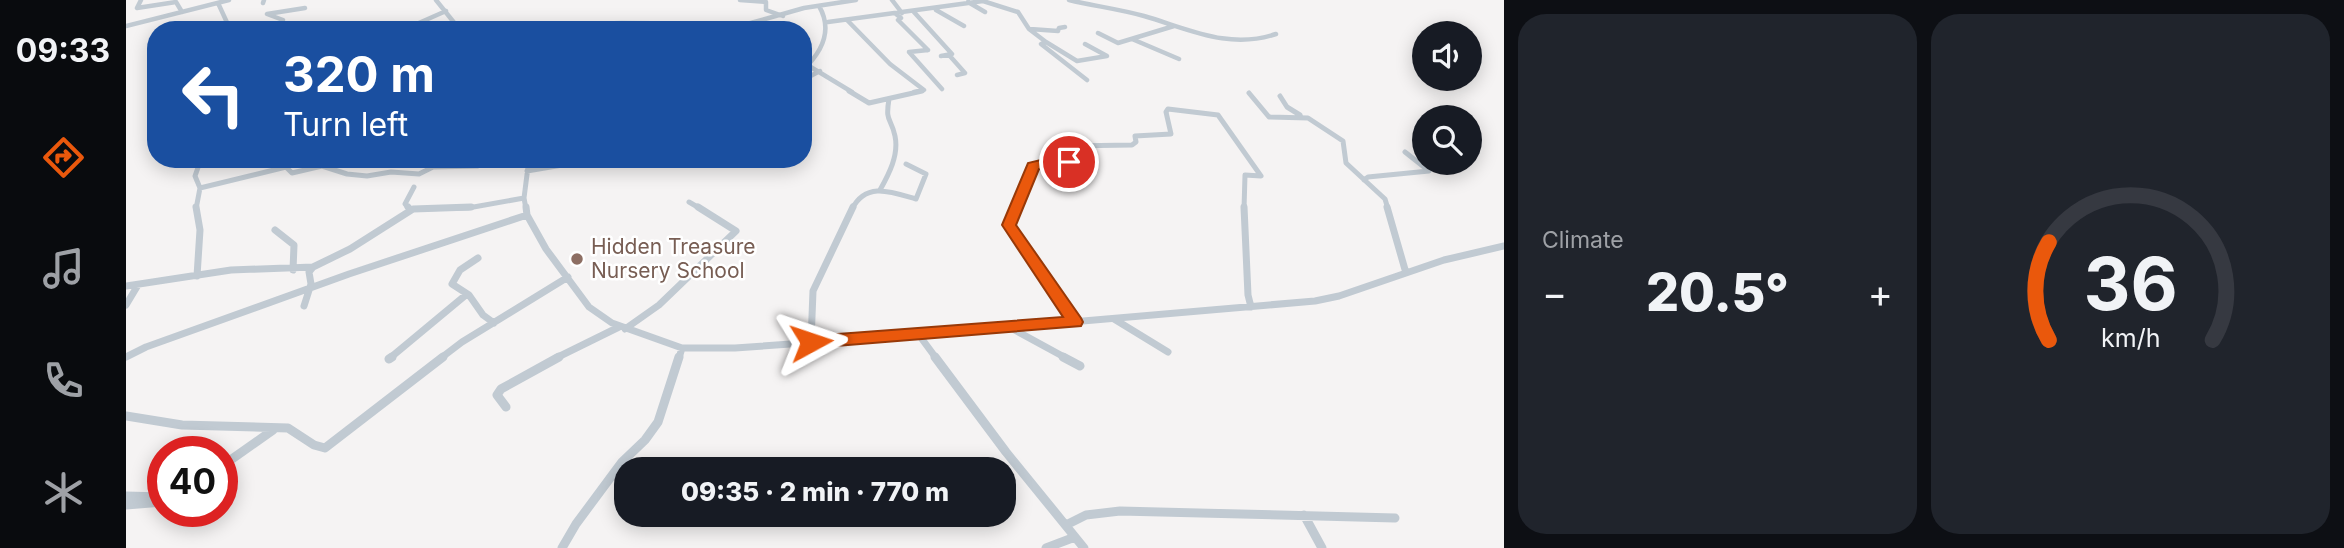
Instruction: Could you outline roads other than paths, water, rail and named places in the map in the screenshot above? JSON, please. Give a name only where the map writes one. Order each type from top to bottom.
[{"type":"street","points":[[141,0],[137,8],[176,2],[182,12]]},
{"type":"street","points":[[126,26],[229,0]]},
{"type":"street","points":[[283,20],[267,14],[306,10],[305,0]]},
{"type":"street","points":[[436,0],[453,21]]},
{"type":"street","points":[[740,0],[766,2],[766,10],[783,16]]},
{"type":"street","points":[[760,21],[804,8],[856,0]]},
{"type":"street","points":[[892,0],[901,18],[898,20],[928,50],[909,53],[942,89]]},
{"type":"street","points":[[1069,0],[1122,10],[1233,41],[1258,41],[1276,34]]},
{"type":"street","points":[[828,22],[936,9],[967,1],[989,3],[1018,12],[1029,29],[1077,61],[1107,56],[1086,44]]},
{"type":"street","points":[[967,1],[985,12]]},
{"type":"street","points":[[218,3],[226,21]]},
{"type":"street","points":[[812,60],[826,33],[828,22],[819,6]]},
{"type":"street","points":[[936,9],[964,26]]},
{"type":"street","points":[[423,21],[446,11]]},
{"type":"street","points":[[913,11],[951,51],[950,55],[965,72],[957,75]]},
{"type":"street","points":[[812,67],[865,102],[924,90],[890,64],[847,20]]},
{"type":"street","points":[[1098,33],[1116,43],[1138,35],[1155,34],[1174,26]]},
{"type":"street","points":[[1029,29],[1058,31],[1059,28],[1065,27]]},
{"type":"street","points":[[1132,39],[1179,59]]},
{"type":"street","points":[[1046,42],[1041,44],[1087,80]]},
{"type":"street","points":[[941,56],[950,55]]},
{"type":"street","points":[[812,75],[820,71]]},
{"type":"street","points":[[1249,93],[1271,118],[1303,117]]},
{"type":"street","points":[[1280,96],[1291,111],[1343,141],[1346,163],[1385,198],[1406,273]]},
{"type":"street","points":[[880,190],[896,150],[895,130],[886,116],[889,99]]},
{"type":"street","points":[[1075,322],[1009,225],[1033,166],[1072,161],[1068,146],[1132,145],[1136,142],[1135,136],[1171,134],[1166,112],[1168,109],[1218,115],[1261,176],[1245,175],[1243,187],[1251,307]]},
{"type":"street","points":[[1364,180],[1368,177],[1429,170],[1405,152]]},
{"type":"street","points":[[811,342],[812,296],[856,201],[866,191],[880,190],[916,199],[926,174],[906,164]]},
{"type":"street","points":[[197,276],[200,230],[195,213],[200,188],[195,176],[198,168]]},
{"type":"street","points":[[200,188],[283,168]]},
{"type":"street","points":[[287,168],[292,173],[316,168]]},
{"type":"street","points":[[332,168],[358,176],[401,172],[418,176],[431,168]]},
{"type":"street","points":[[528,168],[524,198],[527,215],[546,248],[589,307],[622,328],[682,348],[735,348],[919,335],[1251,307],[1339,296],[1406,273],[1504,246]]},
{"type":"street","points":[[527,171],[545,168]]},
{"type":"street","points":[[410,210],[405,204],[414,187]]},
{"type":"street","points":[[126,286],[231,270],[293,270],[313,267],[350,249],[410,210],[468,208],[524,198]]},
{"type":"street","points":[[506,407],[497,395],[500,389],[590,339],[622,328],[659,305],[734,236],[734,228],[689,202]]},
{"type":"street","points":[[127,355],[308,289],[527,215]]},
{"type":"street","points":[[275,230],[294,245],[296,255],[293,270]]},
{"type":"street","points":[[478,258],[460,270],[451,281],[458,291],[467,294],[482,315],[494,323]]},
{"type":"street","points":[[304,306],[311,284],[309,272],[313,267]]},
{"type":"street","points":[[126,416],[186,424],[286,428],[315,447],[325,448],[438,359],[568,276]]},
{"type":"street","points":[[126,305],[138,285]]},
{"type":"street","points":[[390,359],[467,294]]},
{"type":"street","points":[[1113,319],[1168,352]]},
{"type":"street","points":[[1010,327],[1080,366]]},
{"type":"street","points":[[919,335],[1006,452],[1084,548]]},
{"type":"street","points":[[562,548],[576,524],[622,462],[645,440],[658,422],[682,348]]},
{"type":"street","points":[[238,455],[274,429]]},
{"type":"street","points":[[126,496],[147,498]]},
{"type":"street","points":[[126,505],[147,502]]},
{"type":"street","points":[[1066,525],[1086,515],[1120,511],[1395,518]]},
{"type":"street","points":[[1304,515],[1322,548]]},
{"type":"street","points":[[1046,548],[1075,537]]},
{"type":"place","name":"Hidden Treasure Nursery School","points":[[577,259]]}]
